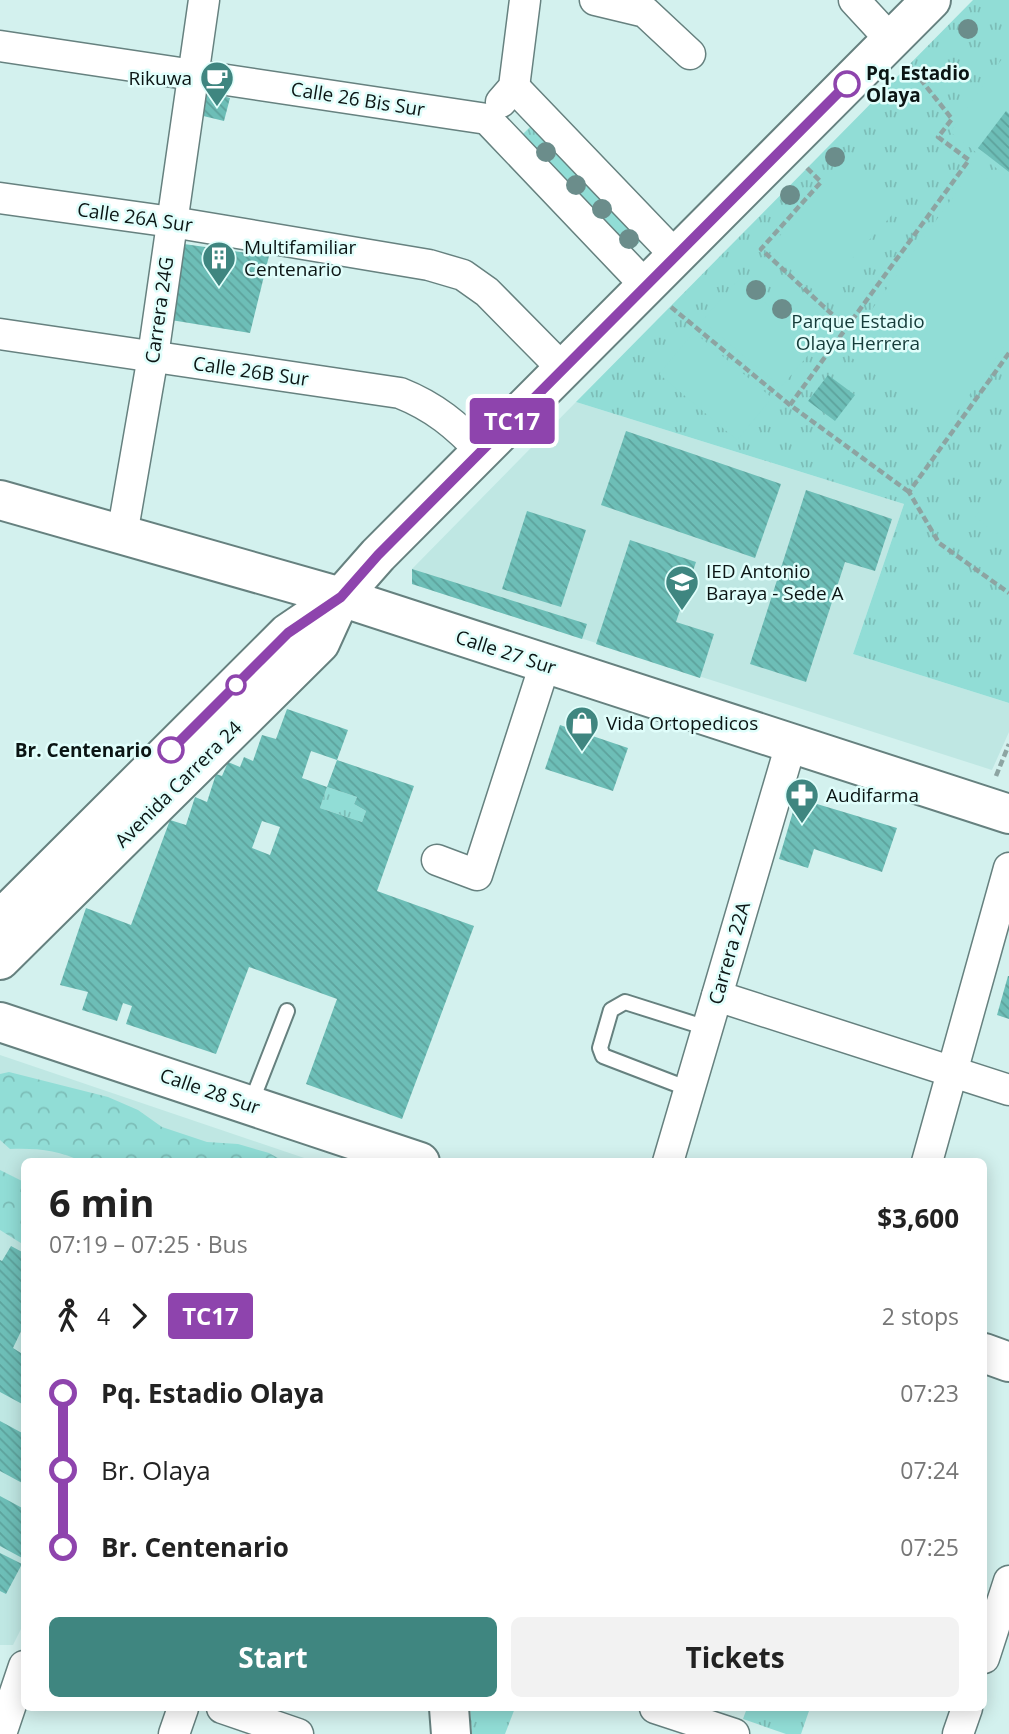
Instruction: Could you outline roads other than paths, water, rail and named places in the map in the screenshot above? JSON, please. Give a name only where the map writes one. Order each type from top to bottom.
[{"type":"main road","name":"Avenida Carrera 24","points":[[0,920],[288,633],[341,597],[378,555],[931,0]]},
{"type":"main road","name":"Calle 27 Sur","points":[[0,500],[341,597],[1009,814]]},
{"type":"main road","name":"Avenida Carrera 24","points":[[0,960],[320,643],[341,597]]},
{"type":"main road","name":"Calle 28 Sur","points":[[0,1022],[250,1104],[399,1158]]},
{"type":"main road","points":[[987,1354],[1009,1362]]},
{"type":"main road","points":[[449,1711],[452,1734]]},
{"type":"street","name":"Carrera 24G","points":[[122,535],[153,356],[204,0]]},
{"type":"street","points":[[526,0],[514,87],[487,118],[646,286]]},
{"type":"street","points":[[595,0],[645,12],[690,54]]},
{"type":"street","points":[[855,0],[891,40]]},
{"type":"street","name":"Calle 26 Bis Sur","points":[[0,46],[487,118]]},
{"type":"street","points":[[514,87],[676,256]]},
{"type":"street","name":"Calle 26A Sur","points":[[0,198],[172,222],[429,265],[463,275],[488,292],[563,369]]},
{"type":"street","name":"Calle 26B Sur","points":[[0,334],[400,393],[428,404],[449,418],[482,452]]},
{"type":"street","points":[[437,860],[477,875],[545,664]]},
{"type":"street","name":"Carrera 22A","points":[[669,1158],[791,744]]},
{"type":"street","points":[[928,1158],[1009,868]]},
{"type":"street","points":[[717,996],[1009,1090]]},
{"type":"street","points":[[993,1655],[999,1586]]},
{"type":"street","points":[[1,1734],[21,1675]]},
{"type":"street","points":[[174,1734],[182,1711]]},
{"type":"street","points":[[231,1711],[298,1734]]},
{"type":"street","points":[[666,1711],[696,1728],[734,1734]]},
{"type":"street","points":[[958,1734],[966,1711]]},
{"type":"lane","points":[[689,1089],[603,1056],[600,1048],[611,1010],[625,1002],[707,1028]]},
{"type":"lane","points":[[250,1104],[287,1011]]},
{"type":"place","name":"Pq. Estadio Olaya","points":[[847,84]]},
{"type":"place","name":"Rikuwa","points":[[217,108]]},
{"type":"place","name":"Multifamiliar Centenario","points":[[219,288]]},
{"type":"place","name":"IED Antonio Baraya - Sede A","points":[[682,612]]},
{"type":"place","name":"Br. Centenario","points":[[171,750]]},
{"type":"place","name":"Vida Ortopedicos","points":[[582,753]]},
{"type":"place","name":"Audifarma","points":[[802,825]]},
{"type":"park label","name":"Parque Estadio Olaya Herrera","points":[[858,332]]}]
